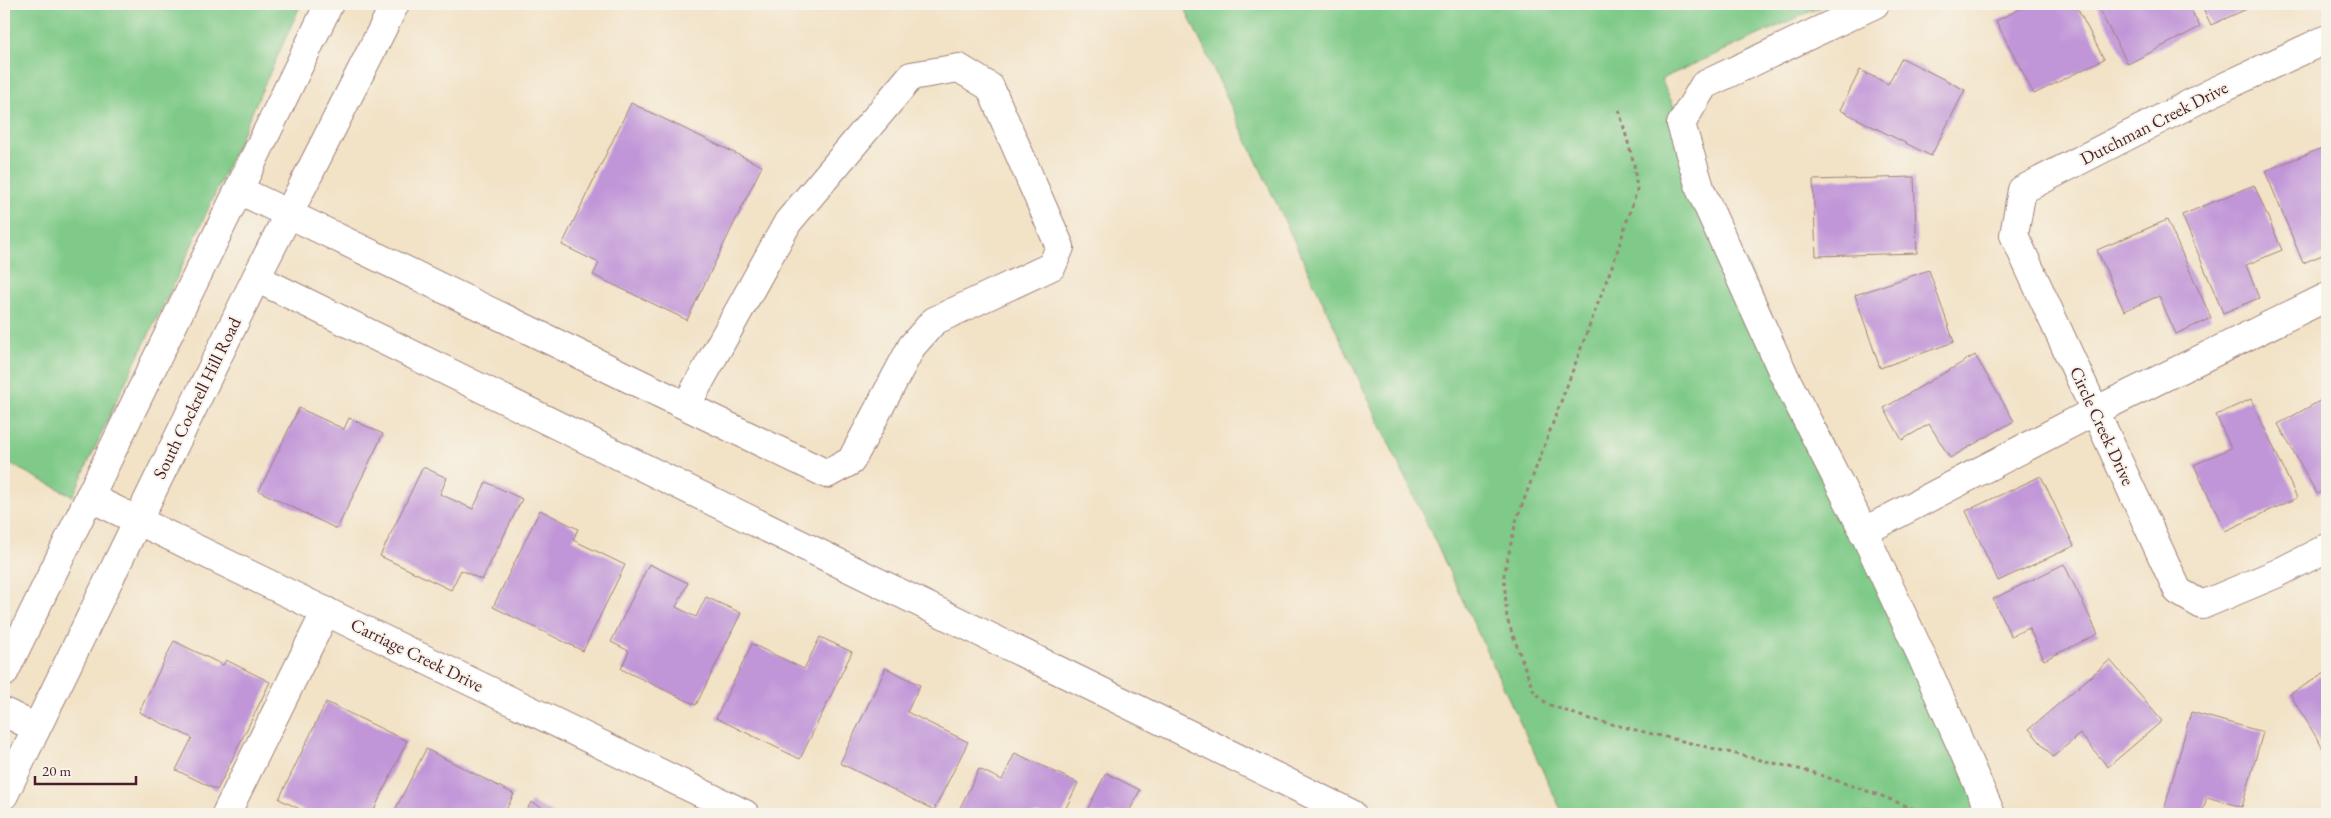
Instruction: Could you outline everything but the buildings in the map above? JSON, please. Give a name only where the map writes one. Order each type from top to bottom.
[{"type":"street","points":[[4,673],[329,4]]},
{"type":"street","name":"South Cockrell Hill Road","points":[[4,795],[256,278],[395,4]]},
{"type":"street","points":[[1875,4],[1704,85],[1681,124],[1705,200],[1784,374],[1863,532],[1922,657],[1991,814]]},
{"type":"street","name":"Dutchman Creek Drive","points":[[2014,235],[2022,190],[2209,94],[2327,39]]},
{"type":"street","points":[[239,190],[289,214],[686,406],[827,474],[851,461],[912,346],[934,322],[1052,266],[1060,247],[990,87],[959,68],[911,76],[788,222],[686,406]]},
{"type":"street","name":"Circle Creek Drive","points":[[2014,235],[2178,591],[2202,605],[2278,573],[2327,548]]},
{"type":"street","points":[[256,278],[1352,814]]},
{"type":"street","points":[[1863,532],[2095,411],[2327,298]]},
{"type":"street","name":"Carriage Creek Drive","points":[[89,497],[745,814]]},
{"type":"street","points":[[226,814],[326,611]]},
{"type":"street","points":[[4,712],[36,728]]},
{"type":"path","points":[[1620,110],[1634,164],[1638,190],[1616,258],[1516,521],[1504,575],[1507,618],[1533,690],[1547,704],[1586,718],[1811,772],[1888,798],[1926,814]]},
{"type":"green space","points":[[4,4],[301,4],[179,273],[118,397],[73,496],[4,461]]},
{"type":"green space","points":[[1183,4],[1827,4],[1661,79],[2003,814],[1563,814]]}]
